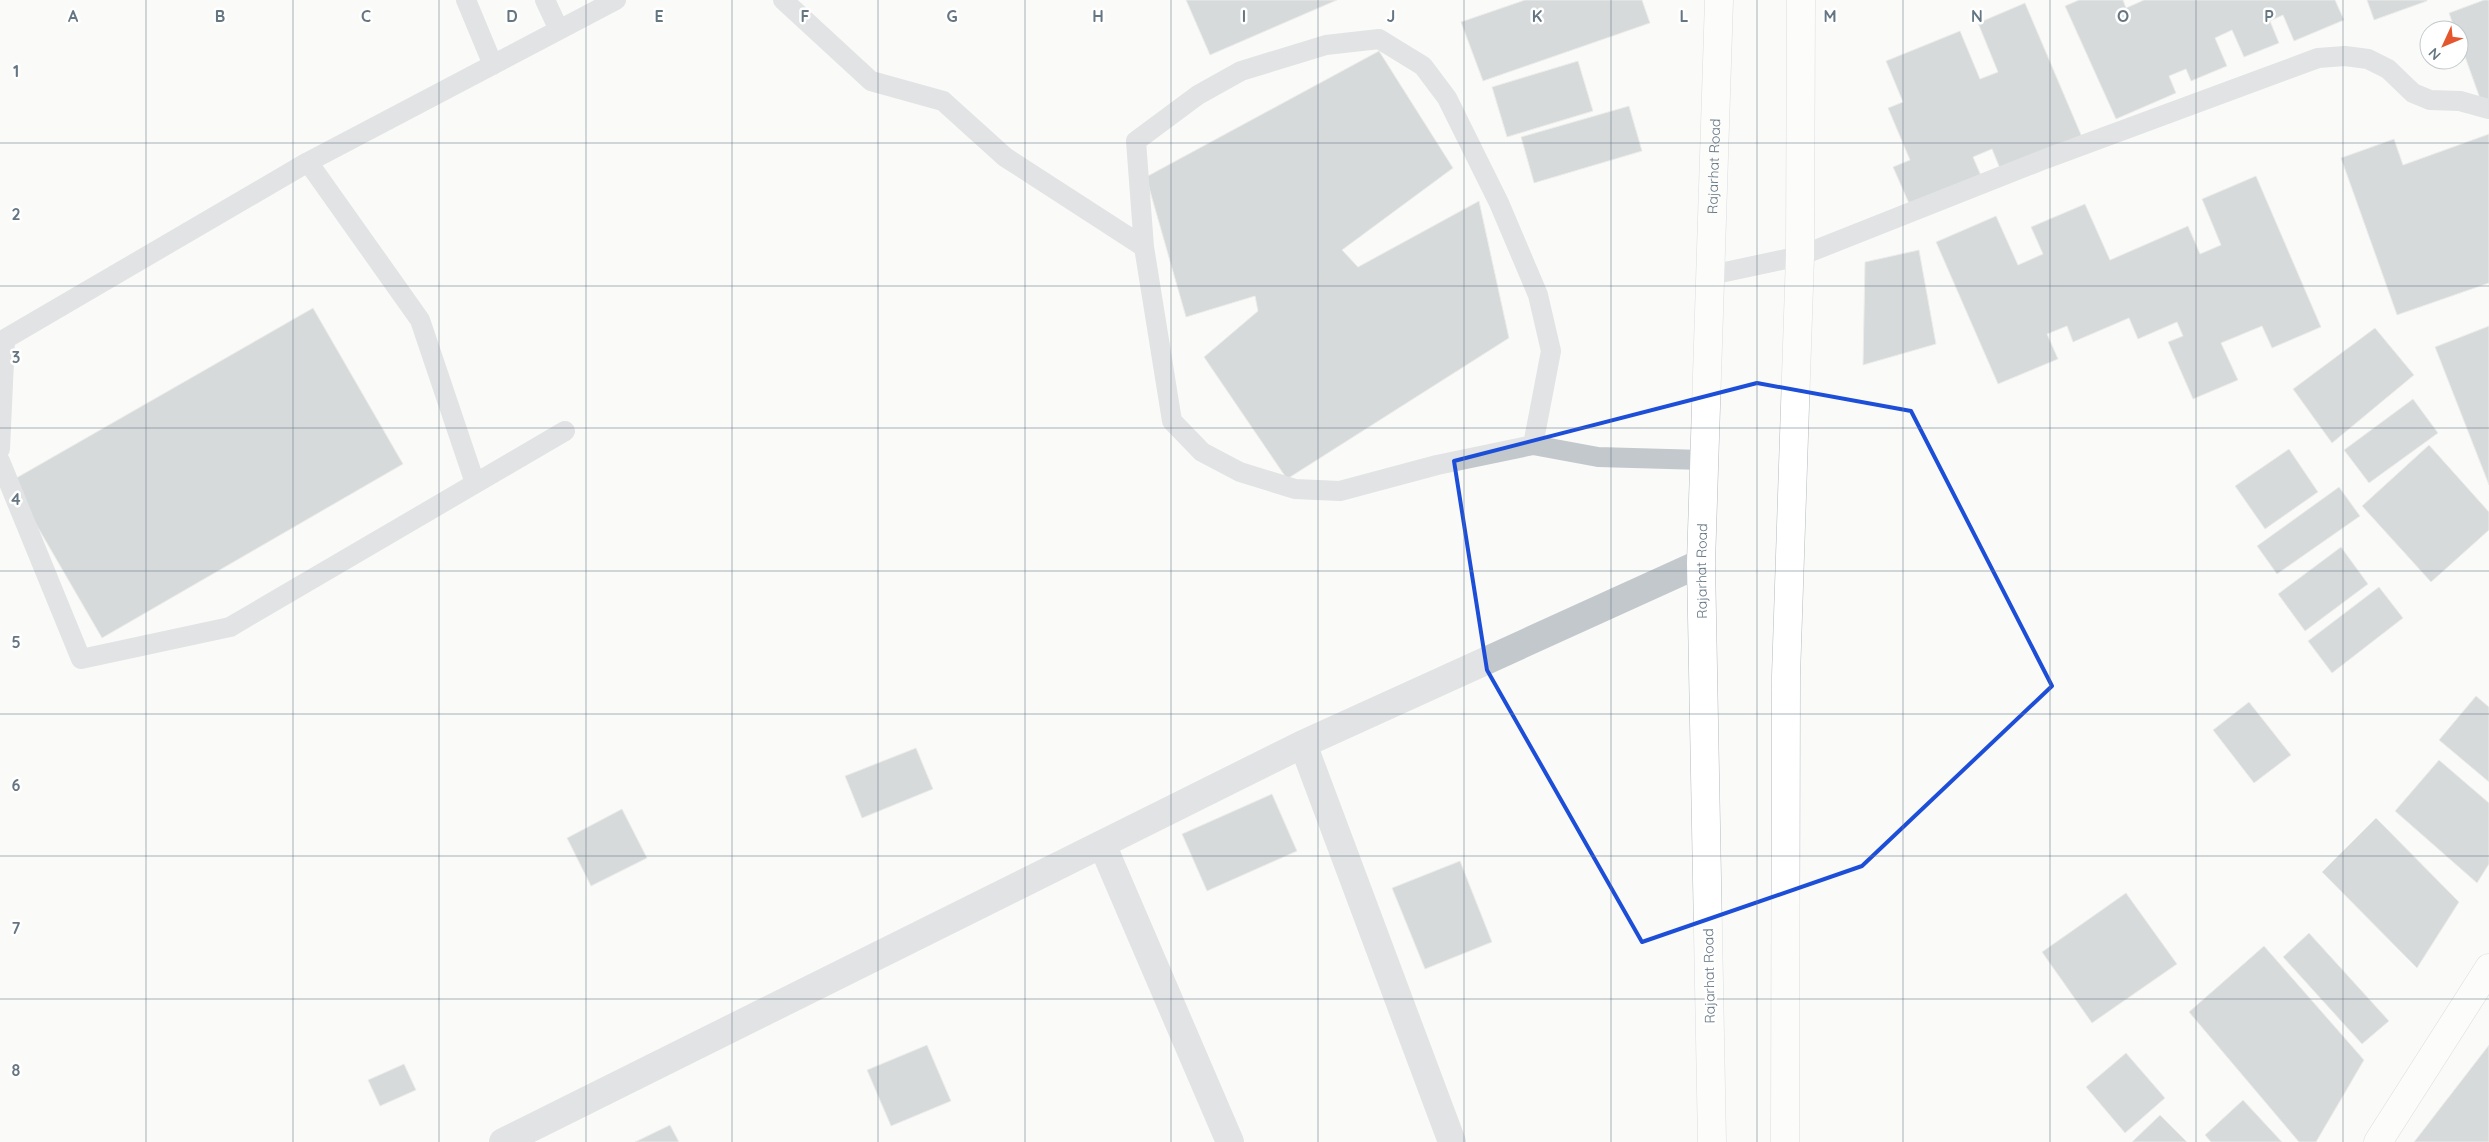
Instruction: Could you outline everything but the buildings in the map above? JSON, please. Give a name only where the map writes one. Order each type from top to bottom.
[{"type":"main road","name":"Rajarhat Road","points":[[1712,1142],[1702,563],[1703,460],[1711,275],[1719,0]]},
{"type":"main road","points":[[1786,1142],[1786,676],[1800,256],[1801,0]]},
{"type":"main road","points":[[2378,1142],[2489,968]]},
{"type":"street","points":[[503,1142],[1303,744],[1702,563]]},
{"type":"street","points":[[1303,744],[1452,1142]]},
{"type":"street","points":[[1102,844],[1230,1142]]},
{"type":"lane","points":[[466,0],[493,65]]},
{"type":"lane","points":[[545,0],[559,30]]},
{"type":"lane","points":[[0,450],[3,341],[308,162],[616,0]]},
{"type":"lane","points":[[783,0],[871,81],[943,101],[1005,157],[1144,247]]},
{"type":"lane","points":[[1533,445],[1550,351],[1538,295],[1499,203],[1447,98],[1423,66],[1379,39],[1326,45],[1241,71],[1198,95],[1136,140],[1144,247],[1172,421],[1202,452],[1240,472],[1295,489],[1340,491],[1437,465],[1533,445],[1598,457],[1703,460]]},
{"type":"lane","points":[[1711,275],[1800,256],[2045,159],[2318,58],[2345,56],[2368,59],[2388,69],[2414,93],[2430,100],[2460,101],[2489,109]]},
{"type":"lane","points":[[308,162],[420,320],[476,483]]},
{"type":"lane","points":[[0,461],[81,659],[230,627],[565,431]]},
{"type":"highlighted area","points":[[1757,383],[1911,411],[2052,686],[1862,866],[1642,942],[1487,670],[1454,461]]}]
